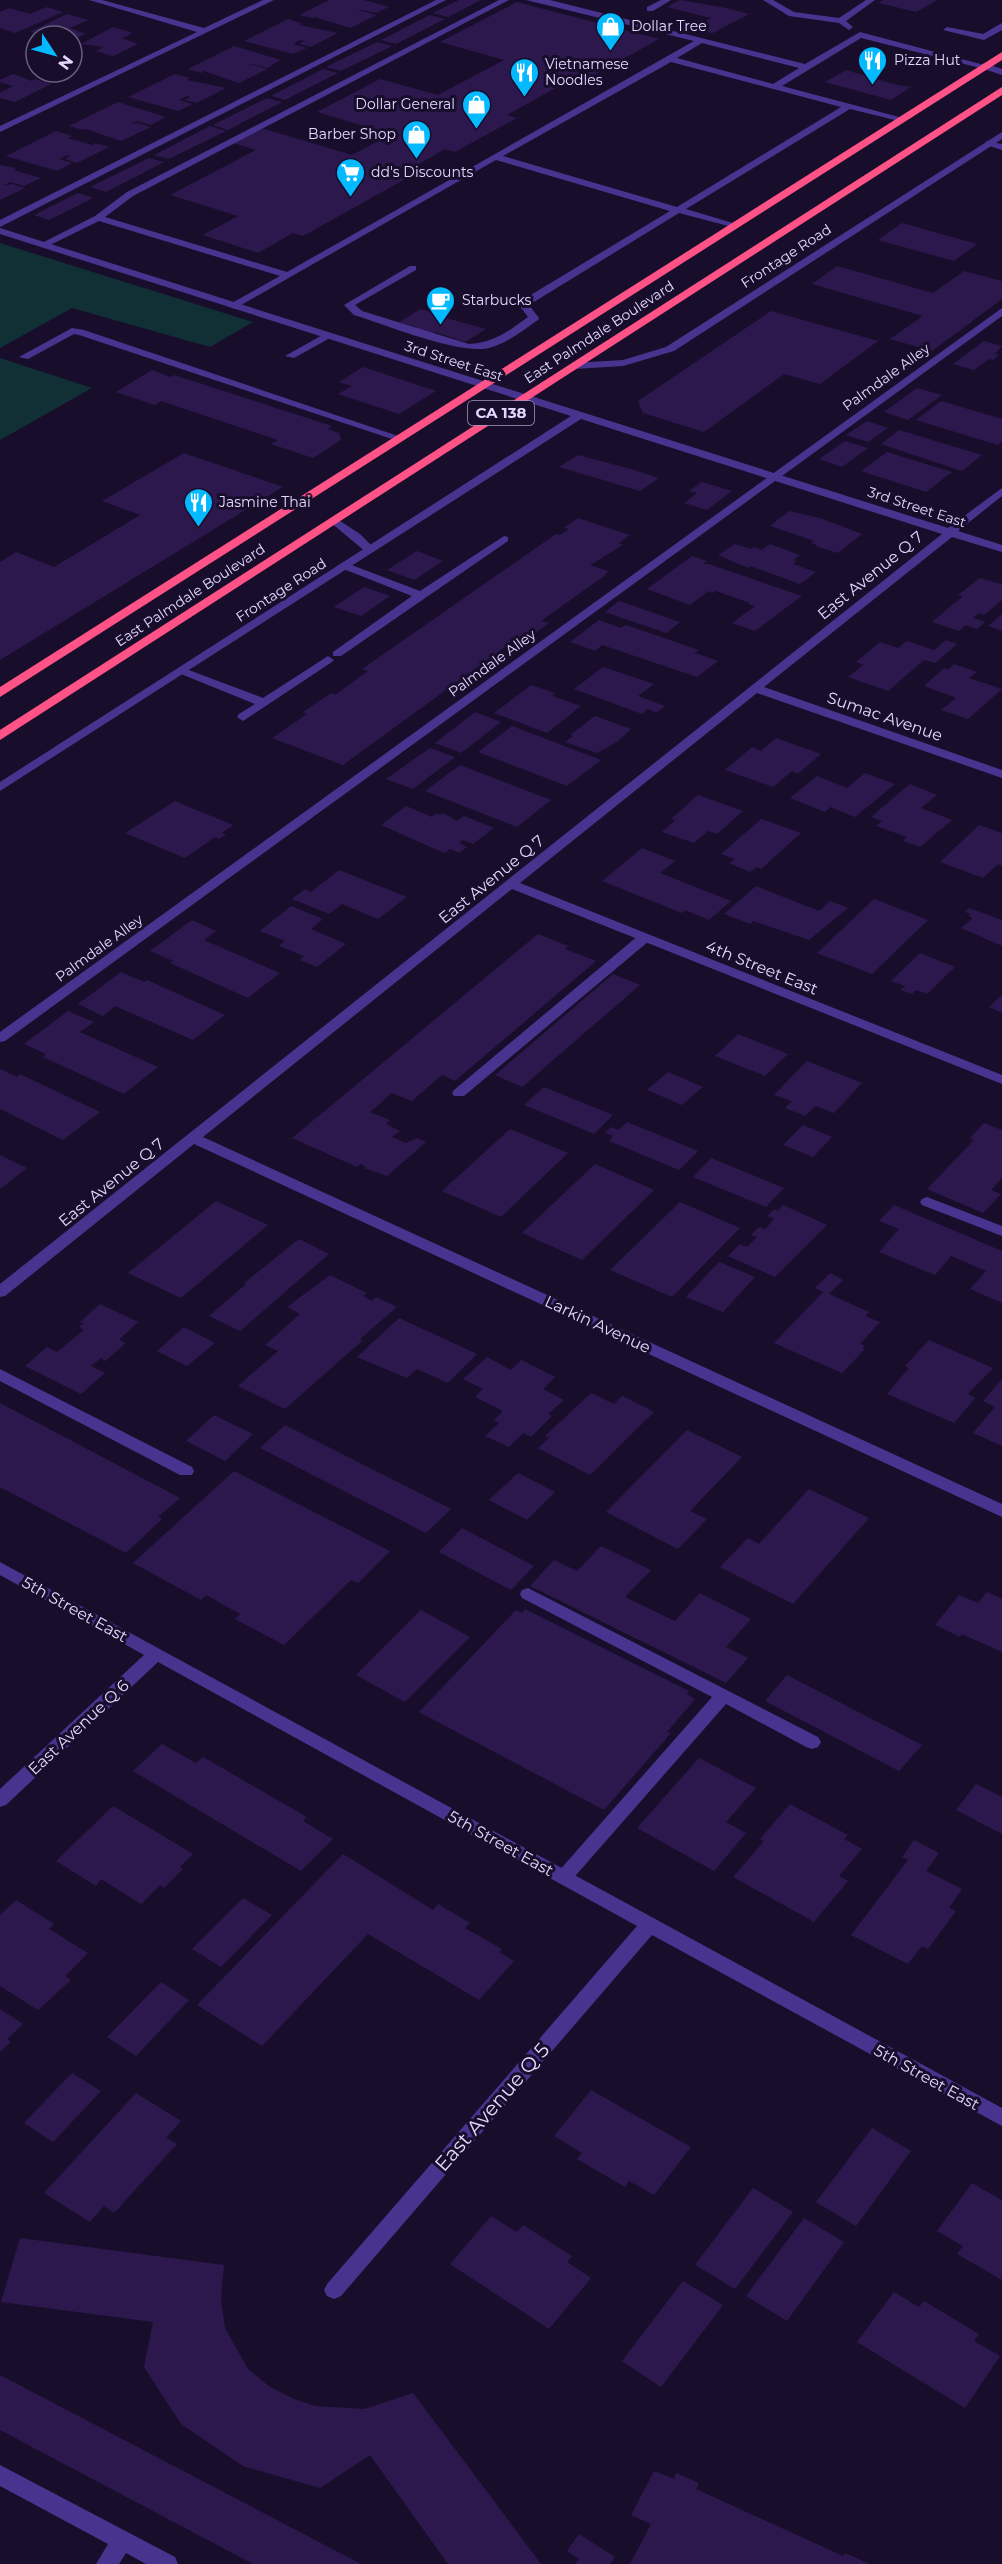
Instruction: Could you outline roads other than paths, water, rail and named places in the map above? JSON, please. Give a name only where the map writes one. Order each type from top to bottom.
[{"type":"highway","name":"East Palmdale Boulevard","points":[[0,693],[1002,55]]},
{"type":"highway","name":"East Palmdale Boulevard","points":[[0,736],[1002,90]]},
{"type":"street","points":[[93,0],[204,31]]},
{"type":"street","points":[[2,127],[270,0]]},
{"type":"street","points":[[0,224],[442,0]]},
{"type":"street","points":[[43,245],[98,218],[130,194],[505,0]]},
{"type":"street","points":[[530,0],[544,1],[806,67]]},
{"type":"street","points":[[650,9],[667,0]]},
{"type":"street","points":[[767,0],[792,14],[841,21],[860,35],[1002,72]]},
{"type":"street","points":[[841,21],[871,0]]},
{"type":"street","points":[[947,30],[984,37],[1002,26]]},
{"type":"street","points":[[774,87],[860,35]]},
{"type":"street","points":[[234,306],[701,40]]},
{"type":"street","points":[[670,59],[900,120]]},
{"type":"street","points":[[414,268],[350,305],[358,313],[468,347],[485,348],[499,343],[534,318],[523,304],[849,106]]},
{"type":"street","name":"Frontage Road","points":[[573,366],[623,364],[645,359],[670,349],[1002,135]]},
{"type":"street","points":[[989,143],[1002,147]]},
{"type":"street","points":[[495,157],[733,226]]},
{"type":"street","points":[[98,218],[288,275]]},
{"type":"street","name":"3rd Street East","points":[[0,231],[523,399],[1002,549]]},
{"type":"street","name":"Palmdale Alley","points":[[0,1038],[1002,311]]},
{"type":"street","points":[[24,357],[72,331],[80,332],[399,438]]},
{"type":"street","points":[[290,356],[326,336]]},
{"type":"street","name":"Frontage Road","points":[[0,787],[578,416]]},
{"type":"street","name":"East Avenue Q 7","points":[[0,1292],[1002,491]]},
{"type":"street","points":[[334,520],[370,550]]},
{"type":"street","points":[[243,717],[504,539]]},
{"type":"street","points":[[345,566],[422,595]]},
{"type":"street","points":[[182,672],[264,703]]},
{"type":"street","name":"Sumac Avenue","points":[[756,688],[1002,774]]},
{"type":"street","name":"4th Street East","points":[[511,884],[1002,1080]]},
{"type":"street","points":[[459,1093],[644,938]]},
{"type":"street","name":"Larkin Avenue","points":[[193,1138],[1002,1510]]},
{"type":"street","points":[[927,1202],[1002,1230]]},
{"type":"street","points":[[0,1374],[186,1472]]},
{"type":"street","name":"5th Street East","points":[[0,1568],[1002,2118]]},
{"type":"street","points":[[528,1594],[812,1742]]},
{"type":"street","name":"East Avenue Q 6","points":[[0,1800],[156,1654]]},
{"type":"street","points":[[564,1877],[724,1695]]},
{"type":"street","name":"East Avenue Q 5","points":[[334,2290],[650,1924]]},
{"type":"street","points":[[1,2479],[167,2564]]},
{"type":"street","points":[[107,2564],[122,2540]]},
{"type":"place","name":"Dollar Tree","points":[[610,52]]},
{"type":"place","name":"Pizza Hut","points":[[873,86]]},
{"type":"place","name":"Vietnamese Noodles","points":[[524,98]]},
{"type":"place","name":"Dollar General","points":[[476,130]]},
{"type":"place","name":"Barber Shop","points":[[417,160]]},
{"type":"place","name":"dd's Discounts","points":[[350,198]]},
{"type":"place","name":"Starbucks","points":[[441,326]]},
{"type":"place","name":"Jasmine Thai","points":[[198,528]]}]
